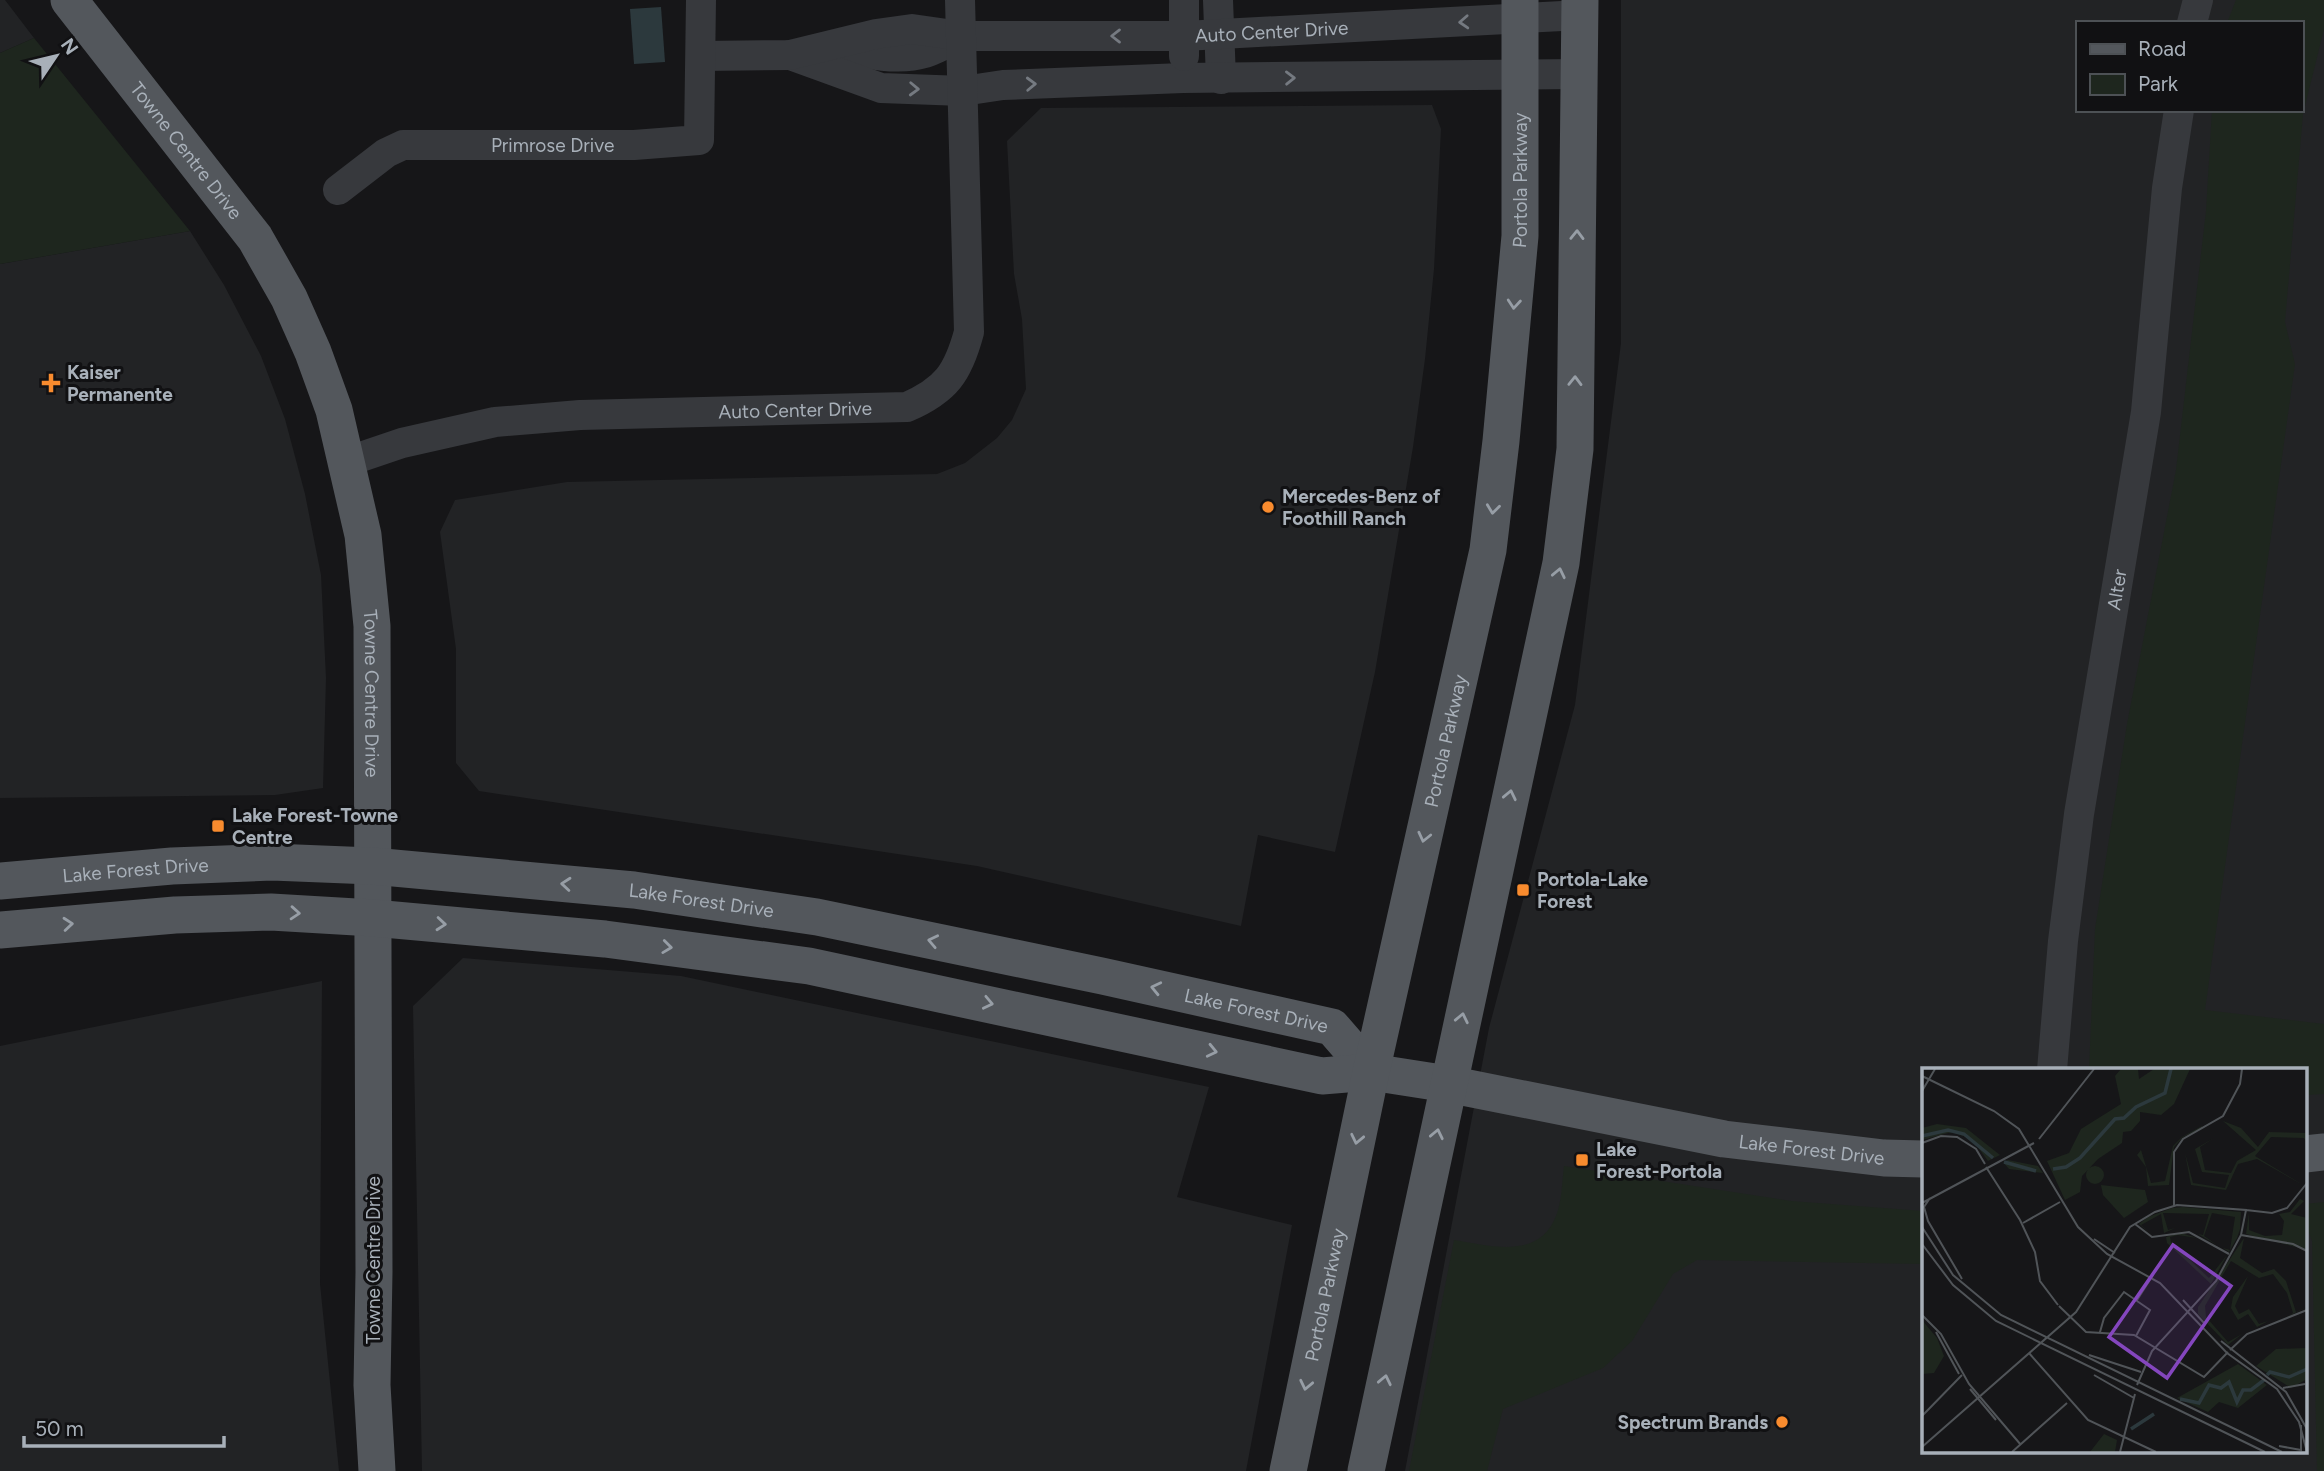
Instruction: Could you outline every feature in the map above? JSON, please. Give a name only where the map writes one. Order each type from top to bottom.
[{"type":"main road","name":"Towne Centre Drive","points":[[69,0],[255,238],[289,298],[313,352],[334,410],[363,535],[372,625],[372,1385],[377,1471]]},
{"type":"main road","points":[[1366,1471],[1561,563],[1575,449],[1580,8]]},
{"type":"main road","name":"Portola Parkway","points":[[1288,1471],[1371,1072],[1488,550],[1520,236],[1520,9]]},
{"type":"main road","name":"Lake Forest Drive","points":[[0,881],[172,866],[272,862],[372,866],[634,890],[817,917],[1332,1027],[1371,1072]]},
{"type":"main road","name":"Lake Forest Drive","points":[[0,930],[175,915],[271,912],[373,918],[606,939],[809,966],[1322,1076],[1371,1072],[1448,1084],[1724,1139],[1922,1160]]},
{"type":"main road","points":[[2306,1154],[2324,1152]]},
{"type":"street","name":"Primrose Drive","points":[[338,190],[386,153],[403,145],[634,145],[699,140],[701,0]]},
{"type":"street","name":"Auto Center Drive","points":[[346,462],[402,443],[495,422],[580,415],[907,407],[931,397],[949,380],[962,357],[969,332],[960,0]]},
{"type":"street","points":[[1183,78],[1184,0]]},
{"type":"street","points":[[1218,0],[1221,79]]},
{"type":"street","points":[[2192,21],[2198,0]]},
{"type":"street","name":"Auto Center Drive","points":[[961,36],[1184,36],[1520,9],[1580,8]]},
{"type":"street","points":[[701,56],[790,54],[876,34],[912,29],[961,36]]},
{"type":"street","points":[[790,54],[881,88],[963,91],[1003,85],[1183,78],[1580,74]]},
{"type":"street","name":"Alter","points":[[2052,1068],[2063,941],[2079,814],[2146,412],[2167,188],[2179,112]]},
{"type":"shaded area","points":[[0,0],[5,0],[34,38],[0,53]]},
{"type":"shaded area","points":[[1621,0],[2324,0],[2324,1471],[1405,1471],[1489,1028],[1575,705],[1621,343]]},
{"type":"shaded area","points":[[661,7],[665,62],[634,64],[630,9]]},
{"type":"shaded area","points":[[1432,105],[1441,129],[1434,269],[1425,359],[1375,672],[1335,852],[1258,835],[1241,926],[977,866],[479,791],[456,763],[456,649],[440,532],[455,500],[567,482],[937,474],[965,463],[997,438],[1012,420],[1026,389],[1022,319],[1014,274],[1007,141],[1041,108]]},
{"type":"shaded area","points":[[190,231],[224,285],[261,356],[285,419],[305,494],[321,575],[326,678],[323,788],[275,795],[0,798],[0,264]]},
{"type":"shaded area","points":[[463,958],[681,976],[1209,1087],[1177,1197],[1292,1225],[1246,1471],[422,1471],[413,1006]]},
{"type":"shaded area","points":[[322,981],[320,1284],[339,1471],[0,1471],[0,1046]]},
{"type":"green space","points":[[2236,0],[2324,0],[2324,29],[2303,114],[2285,322],[2295,364],[2205,1010],[2324,1024],[2324,1094],[2306,1095],[2306,1068],[2089,1068],[2095,929],[2127,724],[2176,470],[2206,211],[2212,112],[2303,112],[2303,21],[2228,21]]},
{"type":"green space","points":[[34,38],[190,231],[0,264],[0,53]]},
{"type":"green space","points":[[1564,1166],[1791,1201],[1922,1211],[1922,1264],[1697,1260],[1673,1274],[1632,1341],[1603,1368],[1503,1409],[1487,1471],[1409,1471],[1454,1240],[1498,1247],[1526,1245],[1548,1230],[1556,1216]]},
{"type":"green space","points":[[2324,1202],[2324,1471],[2317,1471],[2312,1241],[2306,1229],[2306,1204]]},
{"type":"place","name":"Kaiser Permanente","points":[[51,383]]},
{"type":"place","name":"Mercedes-Benz of Foothill Ranch","points":[[1268,507]]},
{"type":"place","name":"Lake Forest-Towne Centre","points":[[218,826]]},
{"type":"place","name":"Portola-Lake Forest","points":[[1523,890]]},
{"type":"place","name":"Lake Forest-Portola","points":[[1582,1160]]},
{"type":"place","name":"Spectrum Brands","points":[[1782,1422]]}]
